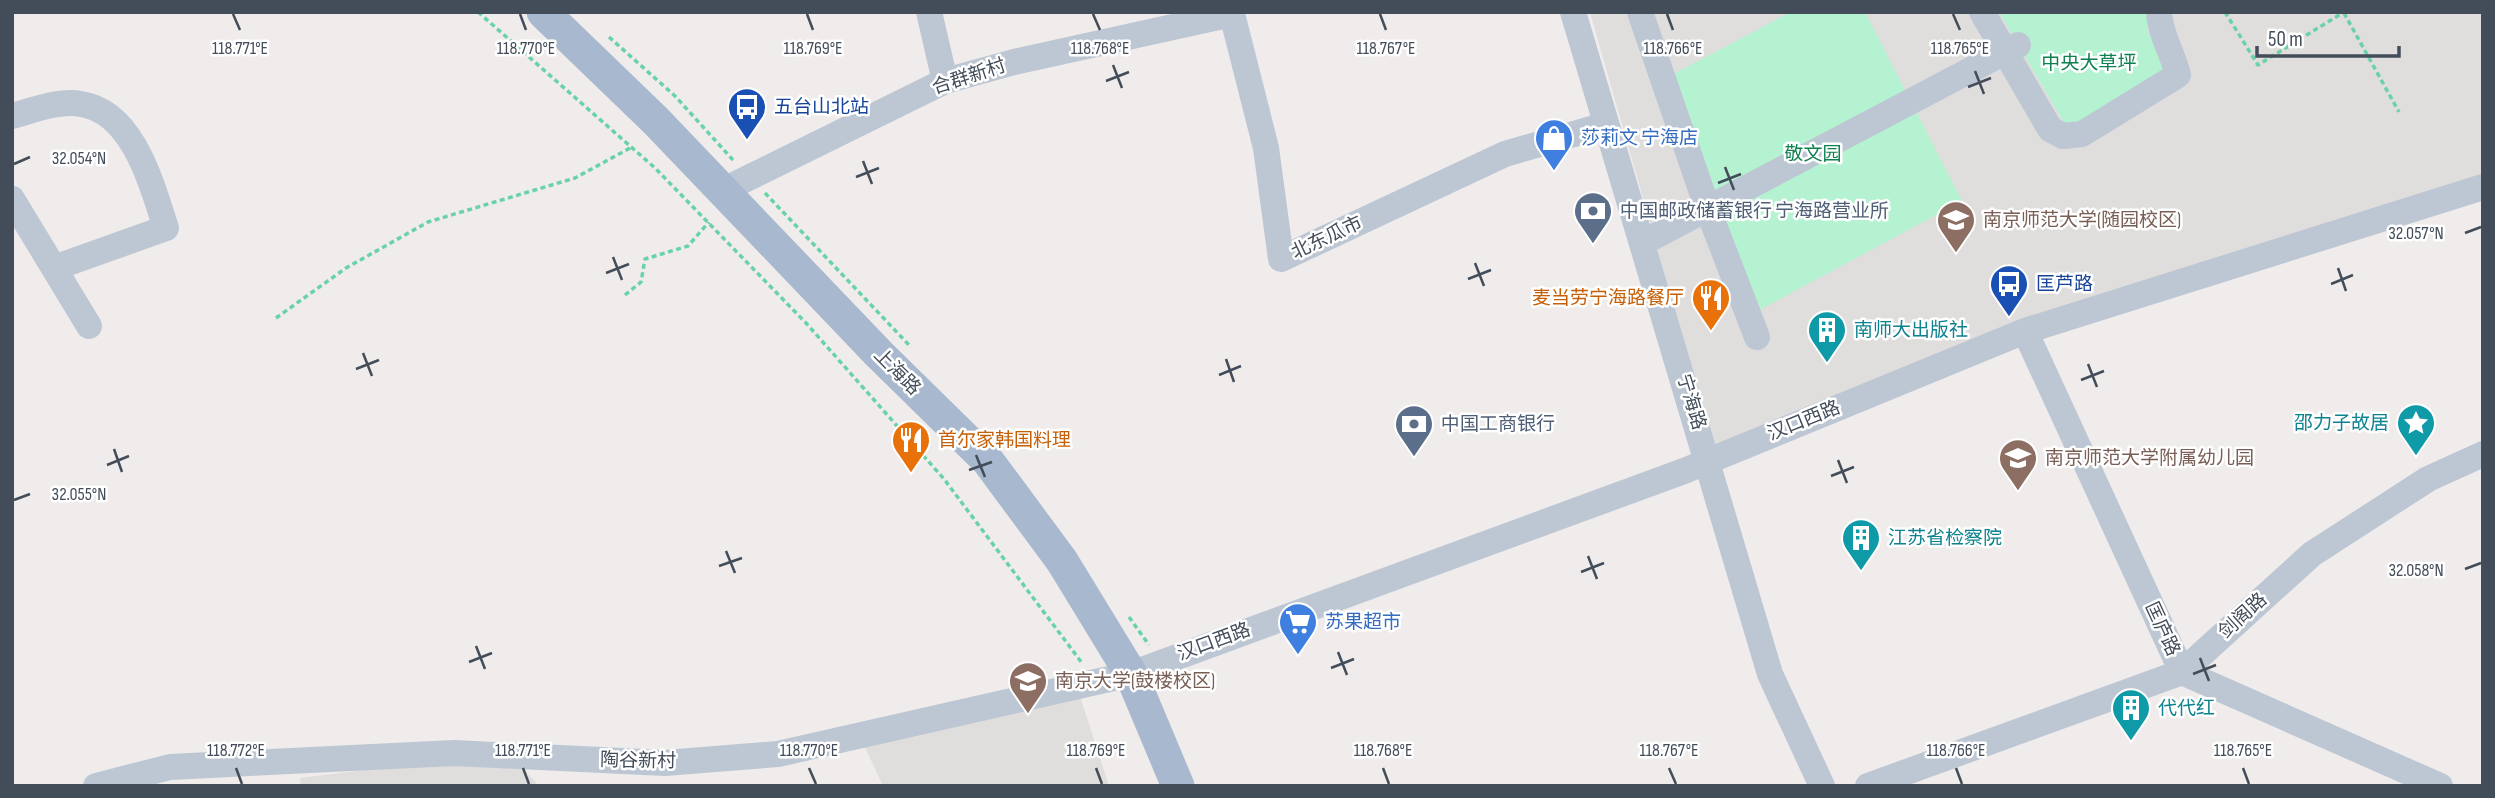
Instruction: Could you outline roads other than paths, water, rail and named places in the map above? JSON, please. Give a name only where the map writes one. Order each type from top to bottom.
[{"type":"main road","name":"上海路","points":[[543,12],[724,190],[879,354],[988,461],[1062,561],[1131,674],[1178,786]]},
{"type":"street","points":[[929,12],[945,81]]},
{"type":"street","name":"宁海路","points":[[1573,12],[1605,125],[1709,460],[1770,674],[1822,786]]},
{"type":"street","points":[[1640,12],[1707,207],[1757,337]]},
{"type":"street","points":[[1982,12],[2011,49],[2050,129],[2063,136],[2082,134],[2178,75],[2173,54],[2160,24],[2159,12]]},
{"type":"street","name":"合群新村","points":[[724,190],[945,81],[1014,62],[1231,14]]},
{"type":"street","name":"北东瓜市","points":[[1231,14],[1266,148],[1281,259],[1505,154],[1605,125]]},
{"type":"street","points":[[1642,243],[2011,49]]},
{"type":"street","points":[[12,116],[55,104],[82,104],[100,112],[136,145],[166,228],[54,268]]},
{"type":"street","name":"汉口西路","points":[[1131,674],[1709,460],[2025,331],[2483,187]]},
{"type":"street","points":[[12,199],[89,326]]},
{"type":"street","name":"匡庐路","points":[[2025,331],[2182,671],[2440,786]]},
{"type":"street","name":"剑阁路","points":[[1868,786],[2182,671],[2312,554],[2428,479],[2483,454]]},
{"type":"street","name":"陶谷新村","points":[[96,786],[170,767],[454,753],[670,774],[778,754],[1095,680],[1131,674]]},
{"type":"place","name":"五台山北站","points":[[747,141]]},
{"type":"place","name":"莎莉文 宁海店","points":[[1554,172]]},
{"type":"place","name":"中国邮政储蓄银行 宁海路营业所","points":[[1593,245]]},
{"type":"place","name":"南京师范大学(随园校区)","points":[[1956,254]]},
{"type":"place","name":"匡芦路","points":[[2009,318]]},
{"type":"place","name":"麦当劳宁海路餐厅","points":[[1711,332]]},
{"type":"place","name":"南师大出版社","points":[[1827,364]]},
{"type":"place","name":"邵力子故居","points":[[2416,457]]},
{"type":"place","name":"中国工商银行","points":[[1414,458]]},
{"type":"place","name":"首尔家韩国料理","points":[[911,474]]},
{"type":"place","name":"南京师范大学附属幼儿园","points":[[2018,492]]},
{"type":"place","name":"江苏省检察院","points":[[1861,572]]},
{"type":"place","name":"苏果超市","points":[[1298,656]]},
{"type":"place","name":"南京大学(鼓楼校区)","points":[[1028,715]]},
{"type":"place","name":"代代红","points":[[2131,742]]},
{"type":"park label","name":"中央大草坪","points":[[2089,63]]},
{"type":"park label","name":"敬文园","points":[[1813,154]]}]
